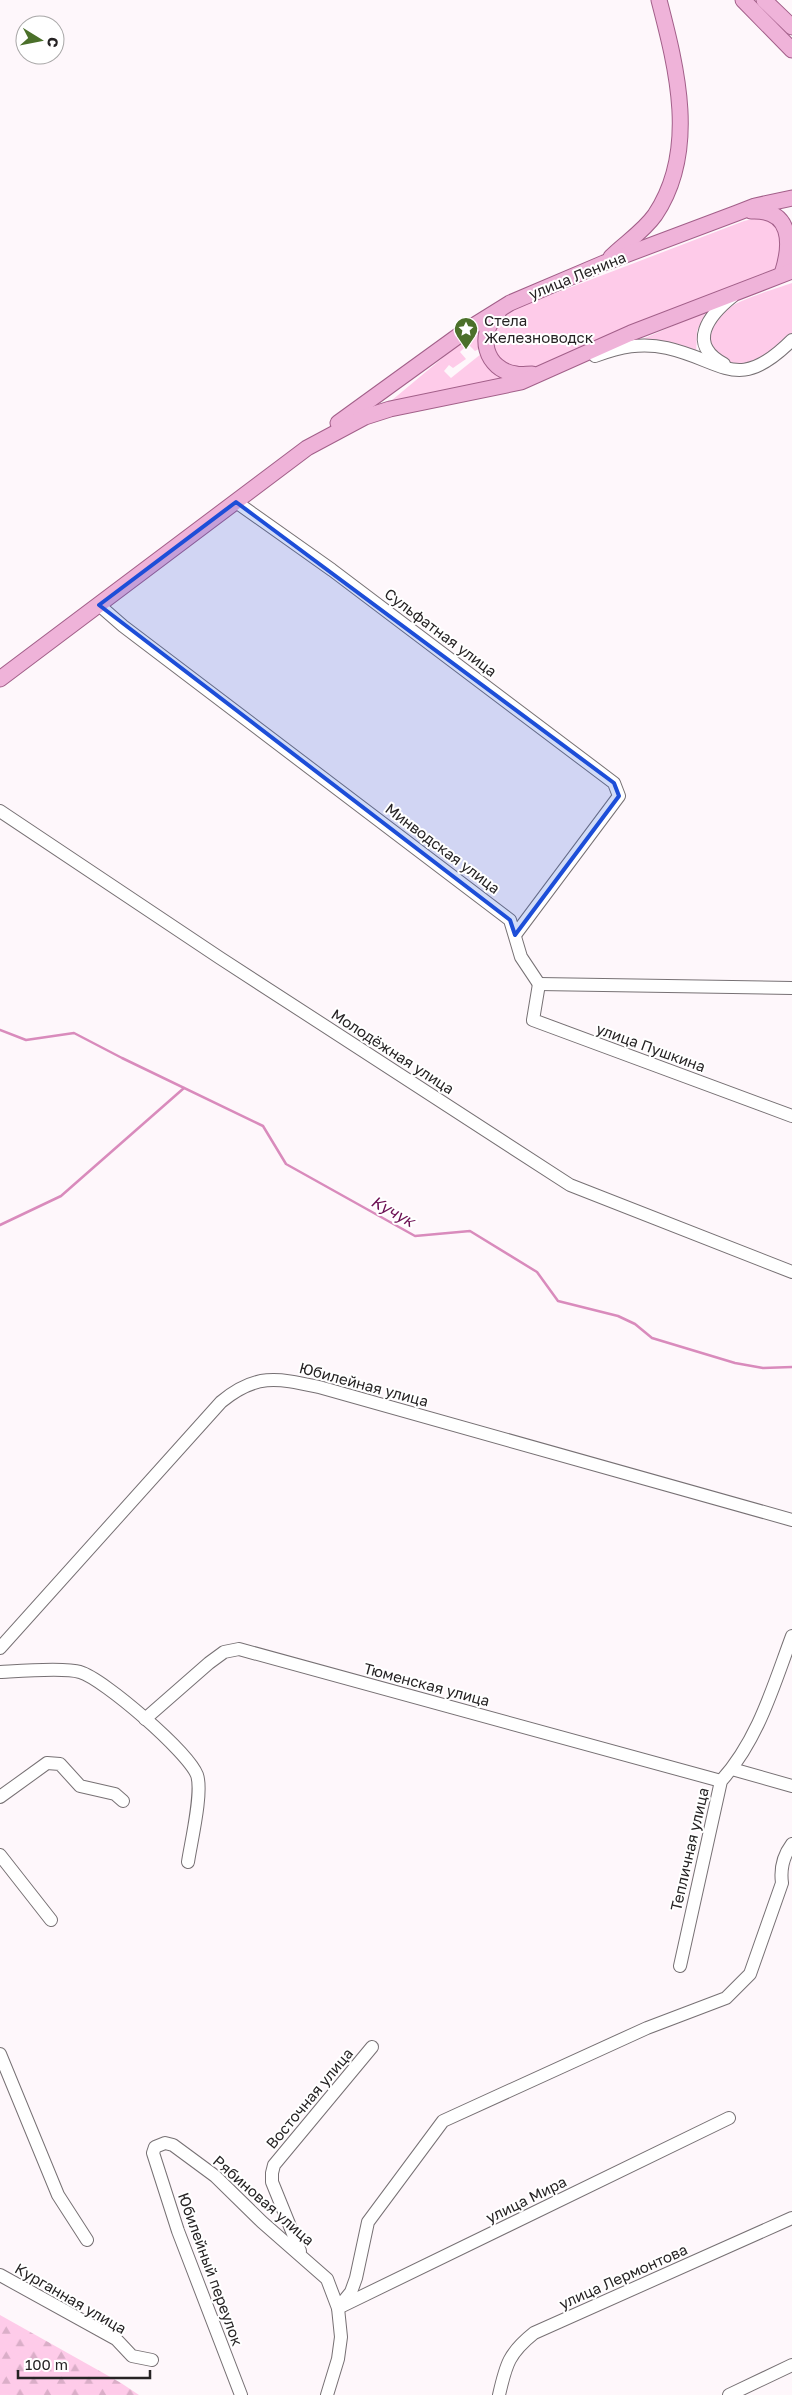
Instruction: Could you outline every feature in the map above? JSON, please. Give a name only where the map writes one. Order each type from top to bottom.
[{"type":"main road","points":[[604,263],[641,232],[654,216],[666,195],[679,151],[681,122],[678,97],[659,0]]},
{"type":"main road","points":[[743,0],[792,50]]},
{"type":"main road","points":[[764,0],[792,27]]},
{"type":"main road","name":"улица Ленина","points":[[307,448],[465,331],[510,303],[604,263],[755,206],[792,198]]},
{"type":"main road","points":[[0,679],[307,448],[365,417],[390,408],[495,388],[543,373],[630,333],[787,272],[790,243],[787,227],[778,217],[766,211],[737,213]]},
{"type":"main road","points":[[510,303],[492,320],[486,331],[485,349],[493,362],[505,371],[516,375],[543,373]]},
{"type":"street","points":[[738,370],[714,359],[708,351],[704,338],[707,324],[715,310],[740,290]]},
{"type":"street","points":[[543,373],[617,348],[634,345],[668,348],[723,369],[752,369],[776,356],[792,340]]},
{"type":"street","name":"Сульфатная улица","points":[[236,502],[332,570],[614,783],[619,796],[514,935]]},
{"type":"street","name":"Минводская улица","points":[[99,605],[123,626],[510,920],[521,957],[540,984]]},
{"type":"street","name":"Молодёжная улица","points":[[0,810],[220,958],[570,1185],[792,1272]]},
{"type":"street","points":[[540,984],[792,988]]},
{"type":"street","name":"улица Пушкина","points":[[540,984],[533,1020],[792,1116]]},
{"type":"street","name":"Юбилейная улица","points":[[0,1648],[221,1402],[238,1389],[255,1382],[273,1379],[319,1387],[792,1520]]},
{"type":"street","name":"Тепличная улица","points":[[680,1966],[721,1781],[732,1770],[757,1729],[792,1636]]},
{"type":"street","name":"Тюменская улица","points":[[145,1719],[209,1663],[224,1652],[239,1649],[721,1781]]},
{"type":"street","points":[[0,1672],[79,1671],[95,1678],[145,1719],[188,1762],[197,1775],[199,1790],[188,1862]]},
{"type":"street","points":[[0,1797],[47,1763],[60,1764],[80,1786],[115,1794],[124,1801]]},
{"type":"street","points":[[732,1770],[792,1786]]},
{"type":"street","points":[[338,2308],[351,2292],[356,2278],[368,2222],[443,2121],[647,2028],[726,1998],[750,1974],[782,1882],[781,1870],[786,1852],[792,1844]]},
{"type":"street","points":[[0,1855],[51,1920]]},
{"type":"street","name":"Восточная улица","points":[[301,2254],[272,2182],[274,2165],[372,2047]]},
{"type":"street","points":[[0,2054],[58,2195],[87,2240]]},
{"type":"street","name":"улица Мира","points":[[338,2308],[729,2118]]},
{"type":"street","name":"Рябиновая улица","points":[[153,2153],[155,2147],[165,2143],[173,2145],[215,2176],[262,2222],[327,2278],[338,2308],[340,2345],[338,2359],[327,2395]]},
{"type":"street","name":"Юбилейный переулок","points":[[153,2153],[178,2231],[241,2395]]},
{"type":"street","name":"улица Лермонтова","points":[[499,2395],[504,2370],[516,2347],[534,2333],[792,2218]]},
{"type":"street","name":"Курганная улица","points":[[0,2275],[116,2339],[132,2356],[152,2360]]},
{"type":"street","points":[[729,2395],[792,2365]]},
{"type":"highlighted area","points":[[236,502],[565,745],[614,783],[619,796],[515,935],[510,920],[99,605]]},
{"type":"green space","points":[[756,218],[774,221],[784,233],[780,262],[774,269],[532,368],[515,369],[496,359],[492,337],[493,327],[509,311]]},
{"type":"green space","points":[[792,283],[792,334],[759,361],[740,365],[724,361],[717,356],[710,342],[714,324],[721,313],[739,302]]},
{"type":"green space","points":[[707,311],[697,331],[696,356],[638,341]]},
{"type":"green space","points":[[482,325],[479,349],[475,351],[468,344],[460,352],[466,359],[453,368],[449,365],[444,371],[451,378],[481,354],[508,378],[385,406]]},
{"type":"green space","points":[[0,2315],[121,2383],[139,2395],[0,2395]]},
{"type":"waterway","name":"Кучук","points":[[0,1030],[26,1040],[74,1033],[263,1126],[286,1164],[415,1236],[470,1231],[537,1272],[558,1301],[618,1316],[635,1324],[652,1338],[735,1363],[763,1368],[792,1367]]},
{"type":"waterway","points":[[0,1225],[61,1196],[184,1088]]},
{"type":"place","name":"Стела Железноводск","points":[[466,350]]}]
